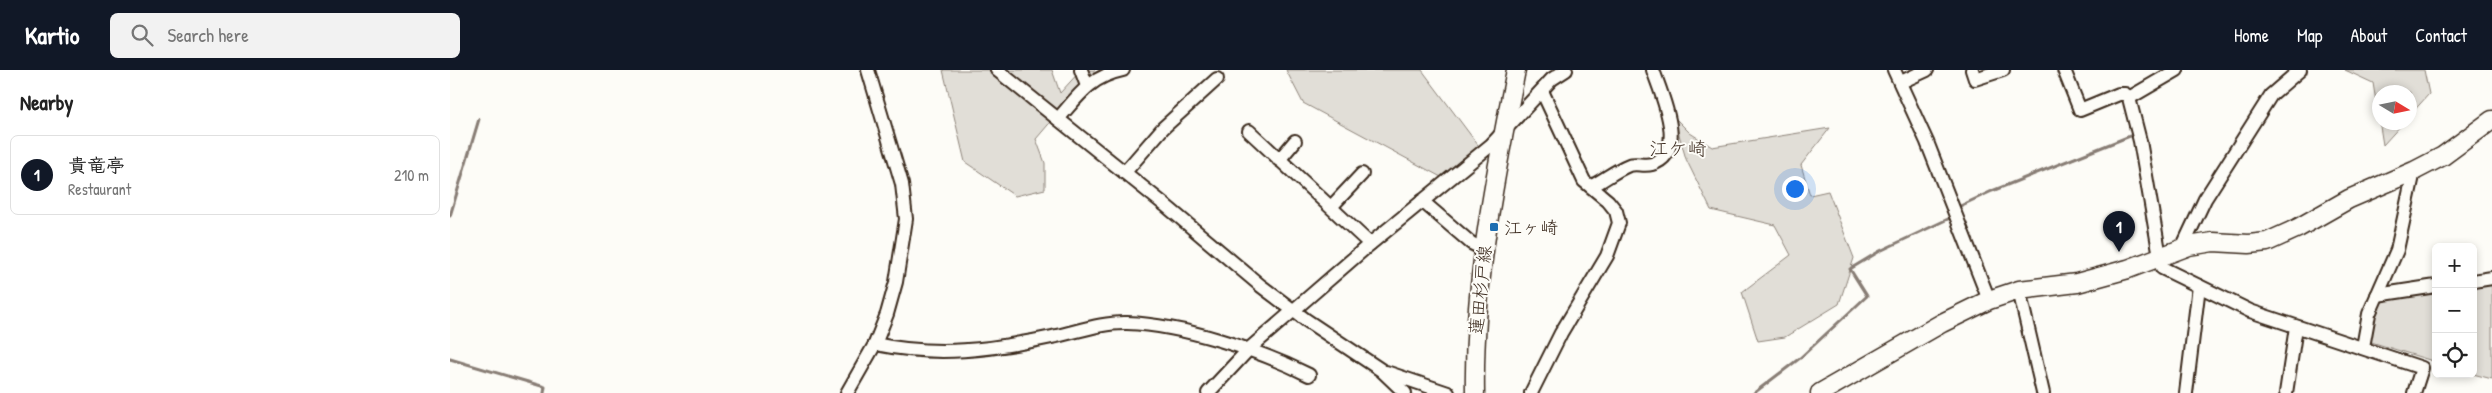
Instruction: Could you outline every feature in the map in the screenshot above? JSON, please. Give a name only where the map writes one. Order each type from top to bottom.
[{"type":"street","points":[[847,393],[875,344],[896,282],[906,219],[902,184],[868,70]]},
{"type":"street","points":[[997,70],[1293,309],[1381,370],[1405,393]]},
{"type":"street","points":[[1081,70],[1087,86]]},
{"type":"street","points":[[1058,119],[1087,86],[1098,77],[1123,70]]},
{"type":"street","name":"蓮田杉戸線","points":[[1475,393],[1475,325],[1484,249],[1516,70]]},
{"type":"street","points":[[1208,393],[1249,349],[1293,309],[1504,132],[1542,91],[1552,75],[1566,70]]},
{"type":"street","points":[[1592,186],[1630,165],[1651,164],[1661,159],[1668,151],[1672,129],[1653,70]]},
{"type":"street","points":[[1894,70],[1901,82],[1942,178],[1988,300]]},
{"type":"street","points":[[1901,82],[1927,70]]},
{"type":"street","points":[[1972,70],[1975,79],[2003,70]]},
{"type":"street","points":[[2064,70],[2080,110],[2119,94],[2125,94],[2129,98],[2162,268],[2250,311],[2422,368],[2414,393]]},
{"type":"street","points":[[2129,98],[2177,70]]},
{"type":"street","points":[[2182,248],[2205,199],[2271,95],[2300,70]]},
{"type":"street","points":[[1125,172],[1163,128],[1217,79]]},
{"type":"street","points":[[1531,393],[1561,334],[1589,290],[1616,236],[1619,223],[1616,211],[1592,186],[1584,181],[1542,91]]},
{"type":"street","points":[[1820,393],[1942,323],[1988,300],[2019,290],[2078,283],[2128,269],[2182,248],[2213,242],[2249,244],[2267,242],[2298,228],[2369,189],[2414,171],[2443,156],[2492,120]]},
{"type":"street","points":[[1249,131],[1370,244]]},
{"type":"street","points":[[1279,160],[1295,141]]},
{"type":"street","points":[[2363,347],[2368,314],[2397,250],[2414,171]]},
{"type":"street","points":[[1331,206],[1362,174]]},
{"type":"street","points":[[1422,201],[1471,243],[1484,249]]},
{"type":"street","points":[[2477,280],[2492,278]]},
{"type":"street","points":[[2186,393],[2199,286]]},
{"type":"street","points":[[2377,295],[2432,287]]},
{"type":"street","points":[[2019,290],[2043,393]]},
{"type":"street","points":[[875,344],[928,353],[956,352],[1029,342],[1126,323],[1173,330],[1249,349],[1309,375]]},
{"type":"street","points":[[2286,393],[2296,327]]},
{"type":"street","points":[[1381,370],[1448,393]]},
{"type":"shaded area","points":[[943,70],[1052,70],[1060,93],[1081,70],[1095,70],[1036,139],[1045,163],[1045,189],[1015,196],[965,162]]},
{"type":"shaded area","points":[[1286,70],[1422,70],[1481,149],[1441,177],[1303,103]]},
{"type":"shaded area","points":[[2345,70],[2424,70],[2429,94],[2417,107],[2417,85],[2373,85],[2373,83]]},
{"type":"shaded area","points":[[1674,117],[1690,133],[1712,147],[1830,128],[1801,165],[1810,195],[1828,191],[1854,258],[1839,304],[1785,337],[1758,341],[1742,292],[1791,255],[1775,225],[1711,210],[1686,159]]},
{"type":"shaded area","points":[[2381,130],[2397,130],[2383,145]]},
{"type":"shaded area","points":[[2492,281],[2492,379],[2477,375],[2477,283]]},
{"type":"shaded area","points":[[2432,290],[2432,361],[2368,341],[2378,297]]},
{"type":"waterway","points":[[450,216],[479,119]]},
{"type":"waterway","points":[[1958,207],[1992,191],[2130,136]]},
{"type":"waterway","points":[[1754,393],[1800,358],[1867,296],[1850,269],[1880,251],[1948,219]]},
{"type":"waterway","points":[[450,359],[545,387],[544,393]]},
{"type":"place","name":"江ヶ崎","points":[[1494,227]]},
{"type":"place","name":"貴竜亭","points":[[2119,252]]},
{"type":"district","name":"江ケ崎","points":[[1678,148]]}]
